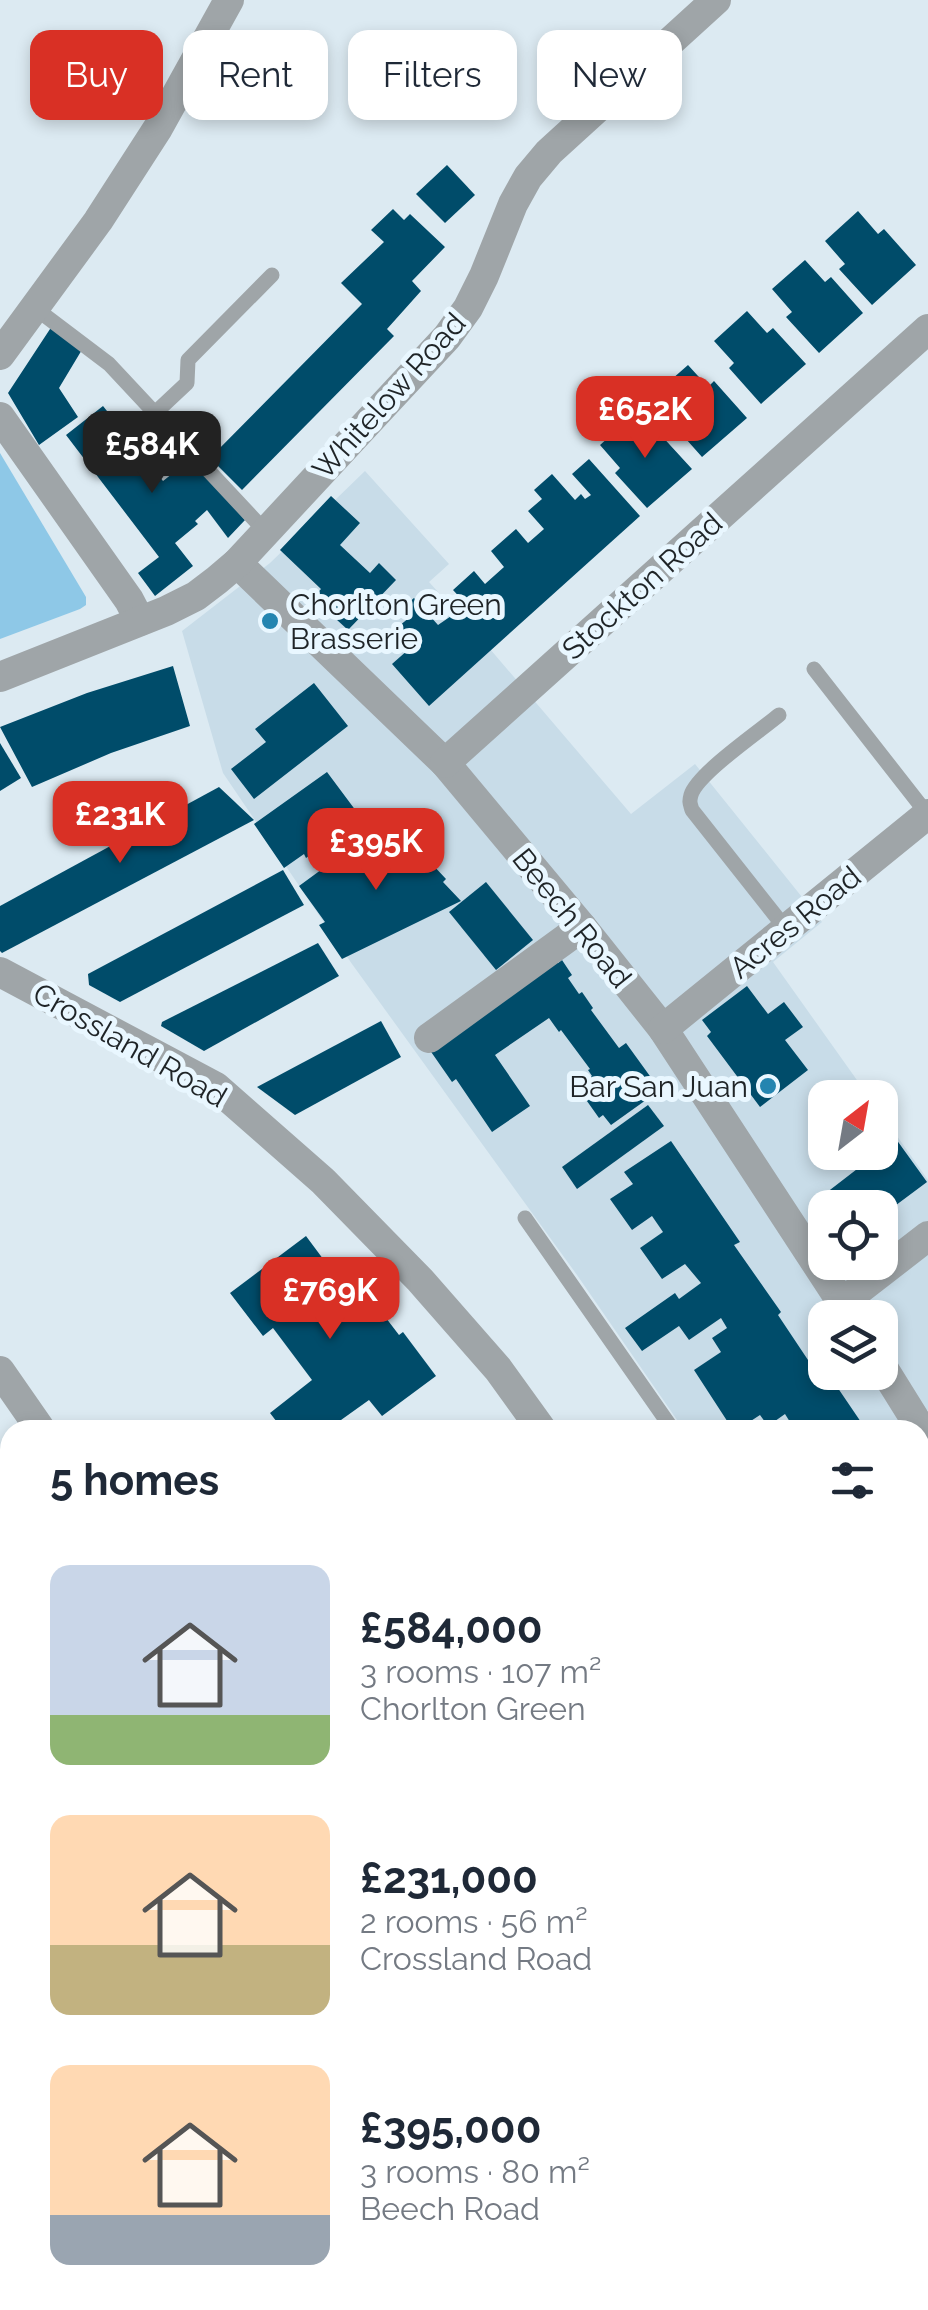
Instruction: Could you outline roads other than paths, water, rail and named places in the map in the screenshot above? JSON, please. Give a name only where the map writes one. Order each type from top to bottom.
[{"type":"street","points":[[0,355],[98,221],[158,128],[228,0]]},
{"type":"street","name":"Whitelow Road","points":[[0,677],[196,596],[237,563],[448,337],[484,276],[513,204],[528,177],[549,152],[716,0]]},
{"type":"street","name":"Stockton Road","points":[[445,763],[928,328]]},
{"type":"street","points":[[0,417],[140,621]]},
{"type":"street","name":"Beech Road","points":[[237,563],[445,763],[582,927],[662,1030],[841,1300]]},
{"type":"street","name":"Acres Road","points":[[662,1030],[928,814]]},
{"type":"street","points":[[429,1038],[582,927]]},
{"type":"street","name":"Crossland Road","points":[[0,972],[216,1087],[322,1181],[420,1280],[498,1369],[535,1420]]},
{"type":"street","points":[[859,1300],[928,1236]]},
{"type":"street","points":[[0,1371],[35,1420]]},
{"type":"street","points":[[896,1390],[914,1420]]},
{"type":"lane","points":[[155,413],[187,383],[188,360],[272,275]]},
{"type":"lane","points":[[35,308],[110,364],[266,532]]},
{"type":"lane","points":[[814,669],[928,814]]},
{"type":"lane","points":[[779,715],[706,774],[690,800],[692,810],[786,929]]},
{"type":"lane","points":[[524,1218],[666,1420]]},
{"type":"place","name":"Chorlton Green Brasserie","points":[[270,621]]},
{"type":"place","name":"Bar San Juan","points":[[768,1086]]}]
